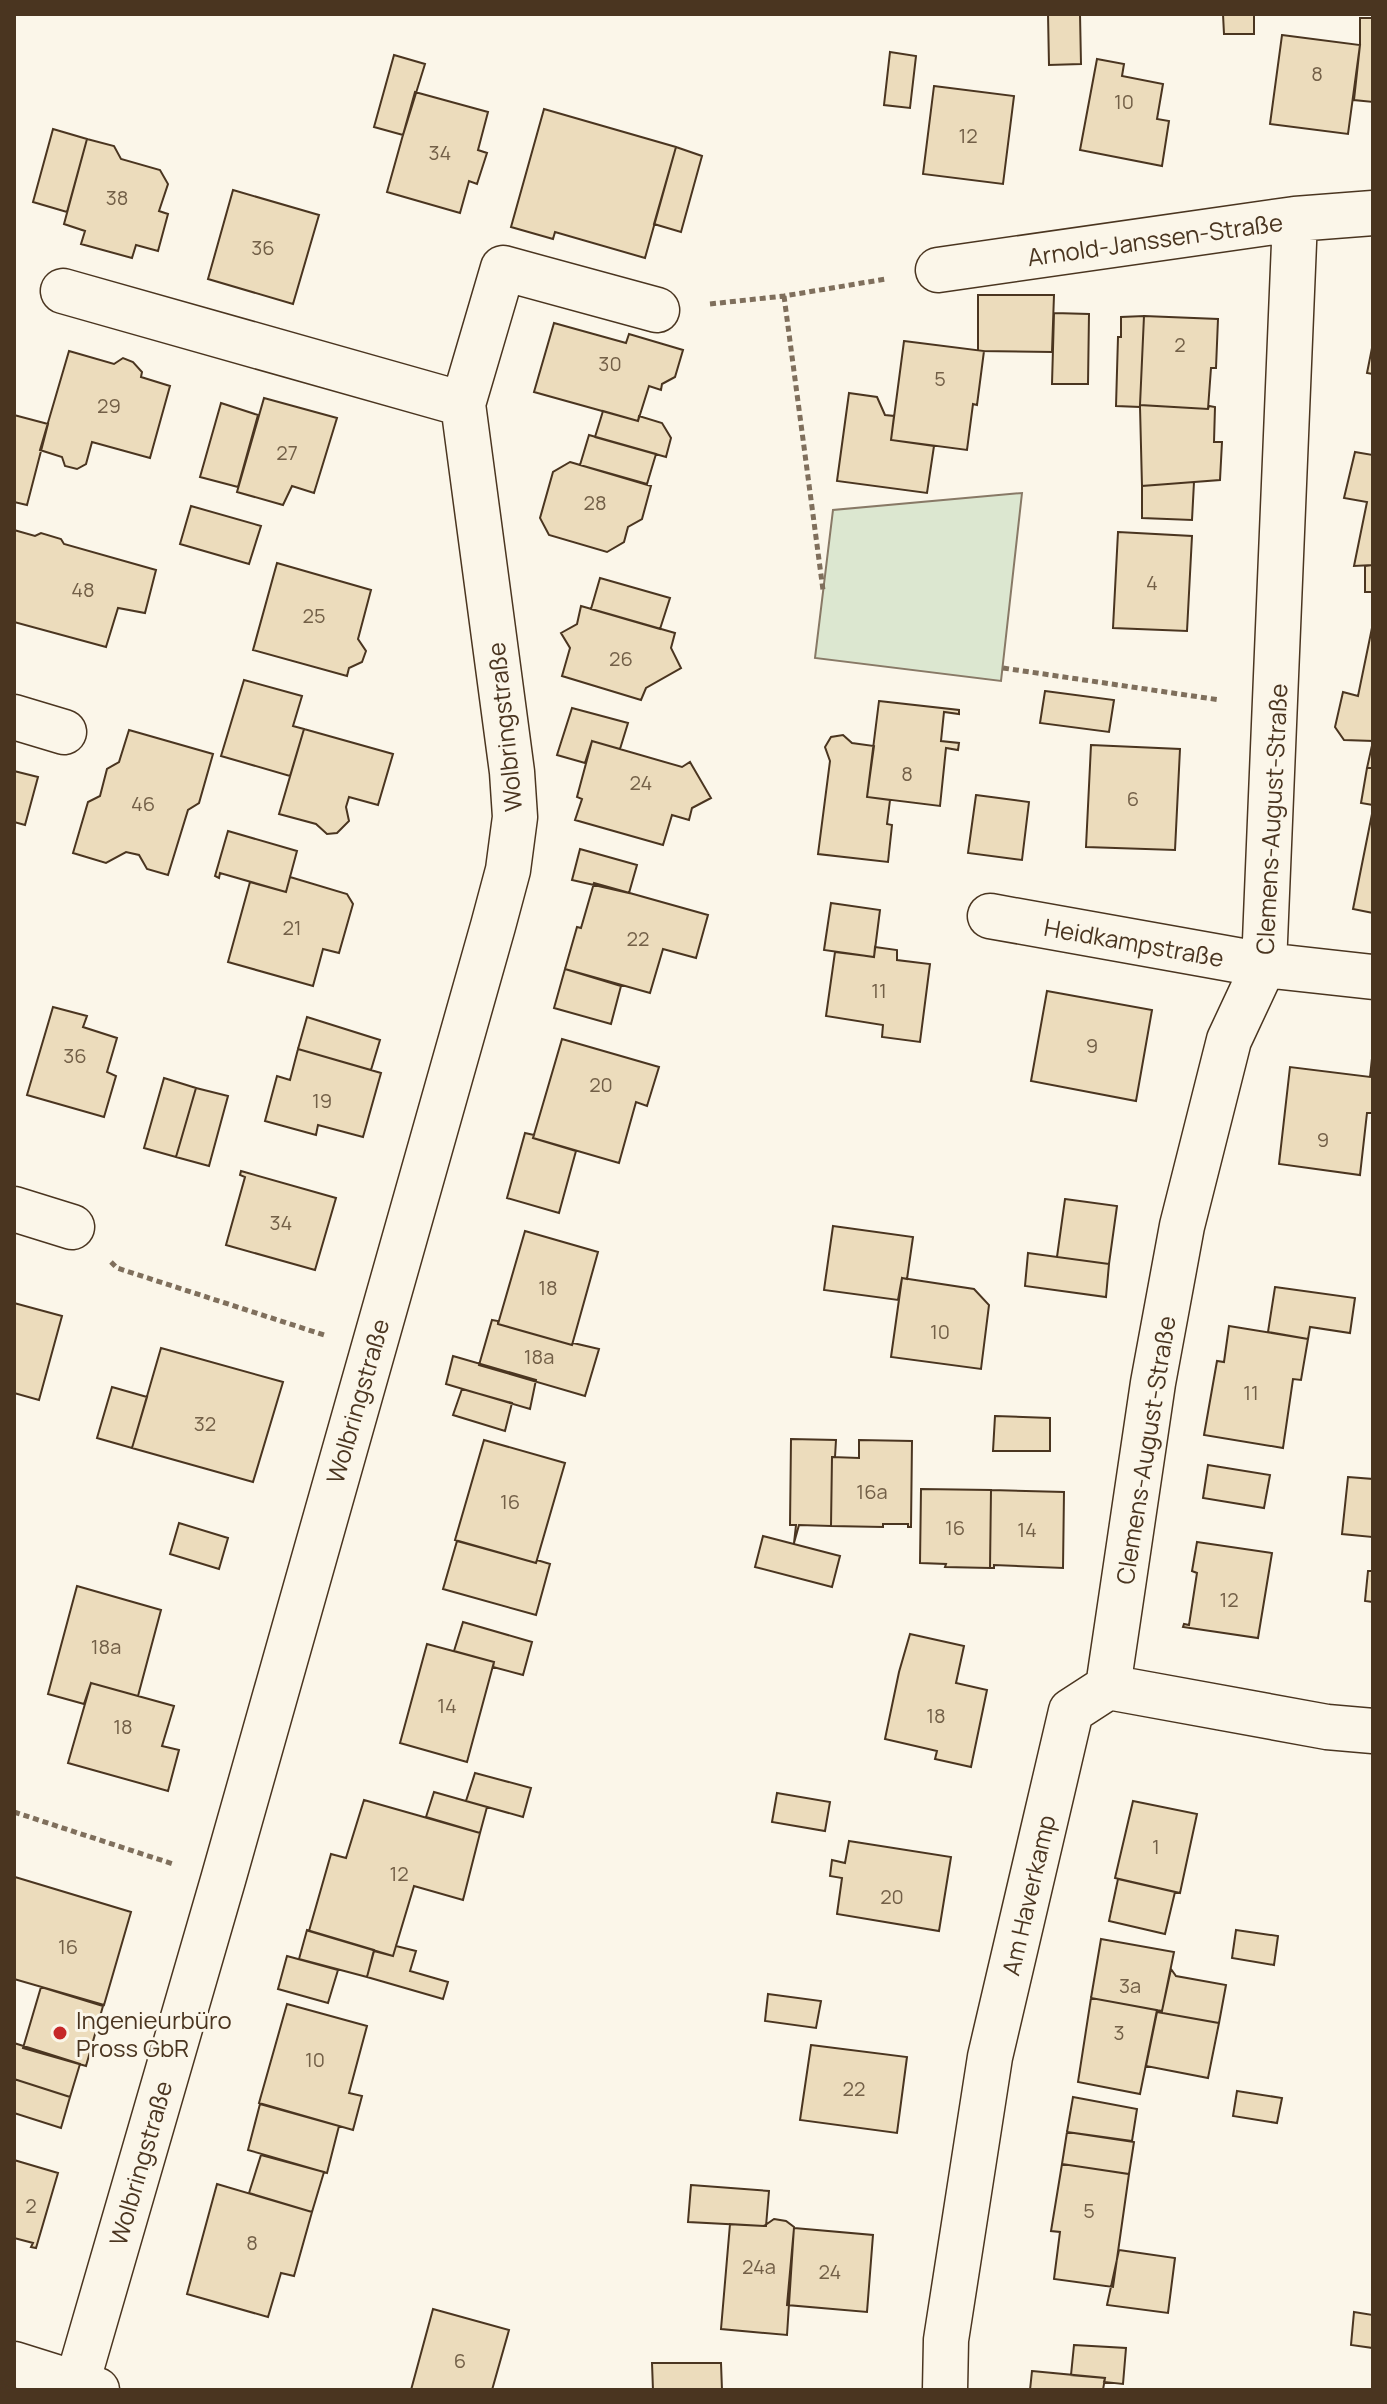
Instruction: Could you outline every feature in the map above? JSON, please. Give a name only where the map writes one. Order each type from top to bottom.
[{"type":"street","name":"Arnold-Janssen-Straße","points":[[938,270],[1295,219],[1373,213]]},
{"type":"street","name":"Clemens-August-Straße","points":[[1108,1687],[1153,1383],[1182,1226],[1229,1040],[1264,965],[1295,219]]},
{"type":"street","name":"Wolbringstraße","points":[[83,2388],[508,870],[515,817],[512,772],[463,404],[503,268],[657,310]]},
{"type":"street","points":[[63,291],[463,404]]},
{"type":"street","points":[[14,717],[64,732]]},
{"type":"street","name":"Heidkampstraße","points":[[990,916],[1264,965],[1373,977]]},
{"type":"street","points":[[14,1209],[72,1227]]},
{"type":"street","points":[[1108,1687],[1327,1727],[1373,1731]]},
{"type":"street","name":"Am Haverkamp","points":[[945,2390],[946,2340],[990,2057],[1071,1711],[1108,1687]]},
{"type":"street","points":[[14,2364],[83,2388]]},
{"type":"path","points":[[657,310],[784,296],[938,270]]},
{"type":"path","points":[[784,296],[823,590]]},
{"type":"path","points":[[1003,668],[1277,708]]},
{"type":"path","points":[[72,1227],[117,1268],[372,1350]]},
{"type":"path","points":[[14,1812],[223,1880]]},
{"type":"green space","points":[[1022,493],[1001,681],[815,658],[833,510]]},
{"type":"building","points":[[1048,14],[1080,14],[1081,64],[1049,65]]},
{"type":"building","points":[[1223,14],[1254,14],[1254,34],[1224,34]]},
{"type":"building","points":[[1360,18],[1373,18],[1373,102],[1354,100]]},
{"type":"building","points":[[1282,35],[1360,45],[1348,134],[1270,124]]},
{"type":"building","points":[[890,52],[916,56],[910,108],[884,105]]},
{"type":"building","points":[[394,55],[425,64],[403,135],[374,127]]},
{"type":"building","points":[[1097,59],[1124,64],[1122,76],[1163,84],[1157,119],[1169,121],[1162,166],[1080,150]]},
{"type":"building","points":[[934,86],[1014,96],[1003,184],[923,174]]},
{"type":"building","points":[[415,92],[488,112],[478,150],[487,153],[477,184],[469,181],[460,213],[387,192]]},
{"type":"building","points":[[544,109],[676,147],[645,258],[555,232],[553,239],[511,227]]},
{"type":"building","points":[[53,129],[87,139],[67,212],[33,202]]},
{"type":"building","points":[[87,139],[114,146],[121,159],[160,170],[168,184],[159,211],[168,214],[158,251],[136,245],[132,258],[81,244],[85,231],[64,224]]},
{"type":"building","points":[[676,147],[702,156],[681,232],[654,224]]},
{"type":"building","points":[[233,190],[319,215],[293,304],[208,279]]},
{"type":"building","points":[[978,295],[1054,295],[1052,352],[978,351]]},
{"type":"building","points":[[1054,313],[1089,314],[1088,384],[1052,384]]},
{"type":"building","points":[[1144,316],[1140,405],[1215,407],[1214,442],[1222,442],[1220,480],[1142,486],[1140,407],[1116,406],[1121,317]]},
{"type":"building","points":[[1144,316],[1218,319],[1216,368],[1211,368],[1208,409],[1140,405]]},
{"type":"building","points":[[554,323],[626,343],[629,334],[683,350],[675,377],[662,384],[661,390],[649,386],[638,421],[534,392]]},
{"type":"building","points":[[904,341],[984,351],[967,450],[891,440]]},
{"type":"building","points":[[1373,343],[1373,374],[1367,373]]},
{"type":"building","points":[[69,351],[114,364],[123,358],[133,362],[142,372],[141,377],[170,386],[150,458],[92,442],[86,464],[77,469],[65,466],[62,457],[40,450]]},
{"type":"building","points":[[849,393],[877,397],[885,415],[894,416],[891,440],[934,446],[927,493],[837,481]]},
{"type":"building","points":[[264,398],[337,418],[314,493],[292,486],[283,505],[237,492]]},
{"type":"building","points":[[221,403],[258,415],[238,487],[200,477]]},
{"type":"building","points":[[603,411],[638,421],[639,416],[662,423],[671,438],[666,457],[595,437]]},
{"type":"building","points":[[14,415],[48,424],[27,505],[14,502]]},
{"type":"building","points":[[589,435],[656,454],[647,484],[580,465]]},
{"type":"building","points":[[1355,452],[1373,455],[1373,565],[1354,566],[1367,502],[1344,498]]},
{"type":"building","points":[[570,462],[651,486],[642,519],[628,527],[624,542],[607,552],[549,535],[540,518],[553,472]]},
{"type":"building","points":[[1194,482],[1192,520],[1142,518],[1142,486]]},
{"type":"building","points":[[191,506],[261,526],[249,564],[180,544]]},
{"type":"building","points":[[14,530],[35,536],[41,533],[61,539],[64,544],[156,570],[145,613],[118,608],[106,647],[14,622]]},
{"type":"building","points":[[1118,532],[1192,536],[1187,631],[1113,628]]},
{"type":"building","points":[[277,563],[371,590],[358,639],[366,651],[362,662],[349,668],[347,676],[253,650]]},
{"type":"building","points":[[1373,565],[1373,592],[1365,592],[1365,566]]},
{"type":"building","points":[[600,578],[670,598],[660,629],[591,609]]},
{"type":"building","points":[[581,606],[675,633],[671,648],[681,668],[646,688],[641,700],[562,676],[570,648],[561,633],[577,624]]},
{"type":"building","points":[[1373,623],[1373,741],[1344,740],[1335,727],[1343,692],[1358,696]]},
{"type":"building","points":[[244,680],[302,696],[293,726],[304,729],[290,776],[221,756]]},
{"type":"building","points":[[1045,691],[1114,700],[1109,732],[1040,723]]},
{"type":"building","points":[[879,701],[959,710],[959,714],[944,712],[941,741],[959,743],[958,750],[946,748],[940,806],[867,797]]},
{"type":"building","points":[[572,708],[628,723],[620,749],[592,741],[585,763],[557,755]]},
{"type":"building","points":[[304,729],[393,754],[378,805],[349,797],[346,807],[349,821],[337,833],[327,834],[316,824],[279,814]]},
{"type":"building","points":[[129,730],[213,754],[199,803],[188,810],[168,875],[147,869],[139,855],[126,852],[106,863],[73,853],[88,802],[100,796],[107,769],[119,762]]},
{"type":"building","points":[[843,735],[852,743],[874,746],[867,797],[890,800],[887,824],[892,825],[888,862],[818,854],[830,761],[825,747],[831,737]]},
{"type":"building","points":[[592,741],[682,767],[690,762],[711,798],[692,808],[689,820],[672,815],[663,845],[575,820],[582,799],[577,797]]},
{"type":"building","points":[[1373,741],[1373,768],[1367,768]]},
{"type":"building","points":[[1091,745],[1180,749],[1175,850],[1086,847]]},
{"type":"building","points":[[1367,768],[1373,768],[1373,805],[1361,803]]},
{"type":"building","points":[[14,771],[38,777],[25,825],[14,822]]},
{"type":"building","points":[[976,795],[1029,802],[1022,860],[968,853]]},
{"type":"building","points":[[1373,809],[1373,913],[1353,909]]},
{"type":"building","points":[[228,831],[297,851],[286,892],[220,873],[219,878],[215,876]]},
{"type":"building","points":[[580,849],[637,865],[629,893],[572,880]]},
{"type":"building","points":[[290,877],[347,894],[353,904],[339,953],[323,949],[313,986],[228,962],[250,882],[286,892]]},
{"type":"building","points":[[594,883],[708,915],[696,958],[663,949],[650,993],[565,969]]},
{"type":"building","points":[[831,903],[880,910],[874,957],[824,950]]},
{"type":"building","points":[[875,947],[897,950],[897,960],[930,964],[920,1042],[882,1037],[883,1025],[826,1016],[835,952],[874,957]]},
{"type":"building","points":[[565,969],[621,986],[611,1024],[554,1008]]},
{"type":"building","points":[[1047,991],[1152,1010],[1136,1101],[1031,1081]]},
{"type":"building","points":[[53,1007],[87,1016],[83,1027],[117,1038],[107,1072],[116,1076],[104,1117],[27,1095]]},
{"type":"building","points":[[307,1017],[380,1040],[371,1070],[298,1049]]},
{"type":"building","points":[[562,1039],[659,1067],[647,1106],[636,1102],[619,1163],[533,1138]]},
{"type":"building","points":[[298,1049],[381,1073],[363,1137],[318,1125],[316,1135],[265,1121],[277,1076],[290,1080]]},
{"type":"building","points":[[1372,1058],[1373,1113],[1367,1113],[1360,1175],[1279,1164],[1290,1067],[1370,1077]]},
{"type":"building","points":[[164,1078],[196,1088],[176,1157],[144,1148]]},
{"type":"building","points":[[196,1088],[228,1096],[209,1166],[176,1157]]},
{"type":"building","points":[[525,1133],[576,1151],[559,1213],[507,1198]]},
{"type":"building","points":[[241,1171],[336,1198],[315,1270],[226,1245],[245,1177],[240,1175]]},
{"type":"building","points":[[1065,1199],[1117,1206],[1109,1264],[1057,1257]]},
{"type":"building","points":[[833,1226],[913,1237],[907,1279],[902,1278],[898,1300],[824,1290]]},
{"type":"building","points":[[525,1231],[598,1252],[572,1345],[498,1324]]},
{"type":"building","points":[[1028,1253],[1109,1264],[1106,1297],[1025,1286]]},
{"type":"building","points":[[902,1278],[974,1289],[989,1305],[981,1369],[891,1357]]},
{"type":"building","points":[[1275,1287],[1355,1298],[1350,1333],[1310,1327],[1308,1339],[1268,1332]]},
{"type":"building","points":[[14,1303],[62,1316],[39,1400],[14,1393]]},
{"type":"building","points":[[492,1320],[572,1345],[599,1349],[585,1396],[479,1365]]},
{"type":"building","points":[[1229,1326],[1308,1339],[1301,1380],[1293,1379],[1283,1448],[1204,1435],[1217,1361],[1224,1362]]},
{"type":"building","points":[[161,1348],[283,1382],[253,1482],[132,1448]]},
{"type":"building","points":[[453,1356],[536,1380],[530,1409],[446,1384]]},
{"type":"building","points":[[112,1387],[147,1397],[132,1448],[97,1438]]},
{"type":"building","points":[[462,1389],[512,1403],[505,1431],[453,1415]]},
{"type":"building","points":[[995,1416],[1050,1418],[1050,1451],[993,1451]]},
{"type":"building","points":[[791,1439],[836,1440],[835,1457],[832,1457],[831,1526],[799,1525],[794,1543],[796,1525],[790,1525]]},
{"type":"building","points":[[484,1440],[565,1463],[536,1563],[455,1540]]},
{"type":"building","points":[[859,1440],[912,1441],[911,1527],[908,1524],[831,1526],[832,1457],[859,1458]]},
{"type":"building","points":[[1208,1465],[1270,1475],[1264,1508],[1203,1498]]},
{"type":"building","points":[[1348,1477],[1373,1479],[1372,1537],[1342,1534]]},
{"type":"building","points":[[921,1489],[991,1490],[990,1568],[920,1563]]},
{"type":"building","points":[[991,1490],[1064,1492],[1063,1568],[994,1565],[990,1568]]},
{"type":"building","points":[[179,1523],[228,1538],[219,1569],[170,1554]]},
{"type":"building","points":[[763,1536],[840,1556],[832,1587],[755,1567]]},
{"type":"building","points":[[457,1541],[550,1564],[536,1615],[443,1589]]},
{"type":"building","points":[[1197,1542],[1272,1553],[1258,1638],[1183,1627],[1184,1624],[1189,1625],[1197,1573],[1192,1571]]},
{"type":"building","points":[[1368,1571],[1373,1571],[1373,1602],[1365,1601]]},
{"type":"building","points":[[77,1586],[161,1610],[138,1696],[91,1683],[84,1704],[48,1694]]},
{"type":"building","points":[[463,1622],[532,1642],[523,1675],[493,1667],[494,1662],[454,1651]]},
{"type":"building","points":[[910,1634],[964,1646],[956,1683],[987,1690],[971,1767],[935,1759],[937,1751],[885,1739]]},
{"type":"building","points":[[427,1644],[494,1662],[467,1762],[400,1743]]},
{"type":"building","points":[[91,1683],[174,1706],[162,1746],[179,1750],[168,1791],[68,1763]]},
{"type":"building","points":[[475,1773],[531,1788],[523,1817],[466,1801]]},
{"type":"building","points":[[434,1792],[487,1807],[480,1833],[426,1817]]},
{"type":"building","points":[[777,1793],[830,1802],[825,1831],[772,1822]]},
{"type":"building","points":[[364,1800],[480,1833],[463,1900],[414,1886],[393,1956],[309,1931],[331,1854],[346,1858]]},
{"type":"building","points":[[1133,1801],[1197,1814],[1180,1893],[1115,1878]]},
{"type":"building","points":[[849,1841],[951,1857],[939,1931],[837,1914],[842,1878],[830,1876],[832,1860],[845,1863]]},
{"type":"building","points":[[15,1877],[131,1912],[104,2005],[14,1979]]},
{"type":"building","points":[[1118,1879],[1175,1892],[1165,1934],[1109,1921]]},
{"type":"building","points":[[307,1930],[374,1950],[367,1977],[299,1959]]},
{"type":"building","points":[[1236,1930],[1278,1936],[1274,1965],[1232,1958]]},
{"type":"building","points":[[1101,1939],[1174,1952],[1162,2011],[1091,1998]]},
{"type":"building","points":[[396,1946],[416,1951],[410,1971],[448,1982],[443,1999],[367,1977],[374,1951],[393,1956]]},
{"type":"building","points":[[287,1956],[338,1970],[328,2003],[278,1989]]},
{"type":"building","points":[[1171,1969],[1176,1976],[1226,1985],[1219,2023],[1157,2012],[1162,2011]]},
{"type":"building","points":[[41,1987],[103,2006],[86,2066],[23,2048]]},
{"type":"building","points":[[768,1994],[821,2001],[816,2028],[765,2021]]},
{"type":"building","points":[[1091,1998],[1157,2010],[1140,2094],[1078,2082]]},
{"type":"building","points":[[287,2004],[367,2026],[349,2093],[362,2096],[353,2130],[259,2103]]},
{"type":"building","points":[[1157,2012],[1219,2023],[1208,2078],[1146,2066]]},
{"type":"building","points":[[14,2043],[80,2064],[70,2097],[14,2079]]},
{"type":"building","points":[[811,2045],[907,2057],[897,2133],[800,2120]]},
{"type":"building","points":[[14,2079],[70,2097],[61,2128],[14,2113]]},
{"type":"building","points":[[1237,2091],[1282,2098],[1277,2123],[1233,2116]]},
{"type":"building","points":[[1073,2097],[1137,2109],[1132,2141],[1067,2132]]},
{"type":"building","points":[[260,2104],[339,2126],[327,2173],[248,2150]]},
{"type":"building","points":[[1067,2132],[1134,2142],[1129,2174],[1062,2164]]},
{"type":"building","points":[[261,2155],[324,2172],[312,2212],[249,2193]]},
{"type":"building","points":[[14,2160],[58,2173],[36,2248],[31,2247],[33,2243],[14,2238]]},
{"type":"building","points":[[1062,2164],[1129,2174],[1113,2287],[1054,2279],[1060,2232],[1051,2231]]},
{"type":"building","points":[[217,2184],[312,2212],[294,2276],[281,2273],[268,2317],[187,2294]]},
{"type":"building","points":[[691,2185],[769,2191],[766,2226],[688,2222]]},
{"type":"building","points":[[774,2219],[786,2221],[794,2227],[787,2335],[721,2329],[730,2224],[764,2226]]},
{"type":"building","points":[[794,2228],[873,2235],[867,2312],[787,2305]]},
{"type":"building","points":[[1119,2250],[1175,2258],[1168,2313],[1107,2305]]},
{"type":"building","points":[[433,2309],[509,2330],[492,2390],[411,2390]]},
{"type":"building","points":[[1354,2312],[1373,2315],[1373,2348],[1351,2345]]},
{"type":"building","points":[[1074,2345],[1126,2348],[1123,2384],[1104,2382],[1105,2378],[1071,2375]]},
{"type":"building","points":[[652,2363],[721,2363],[722,2390],[653,2390]]},
{"type":"building","points":[[1032,2371],[1105,2378],[1103,2390],[1030,2390]]},
{"type":"place","name":"Ingenieurbüro Pross GbR","points":[[60,2033]]}]
